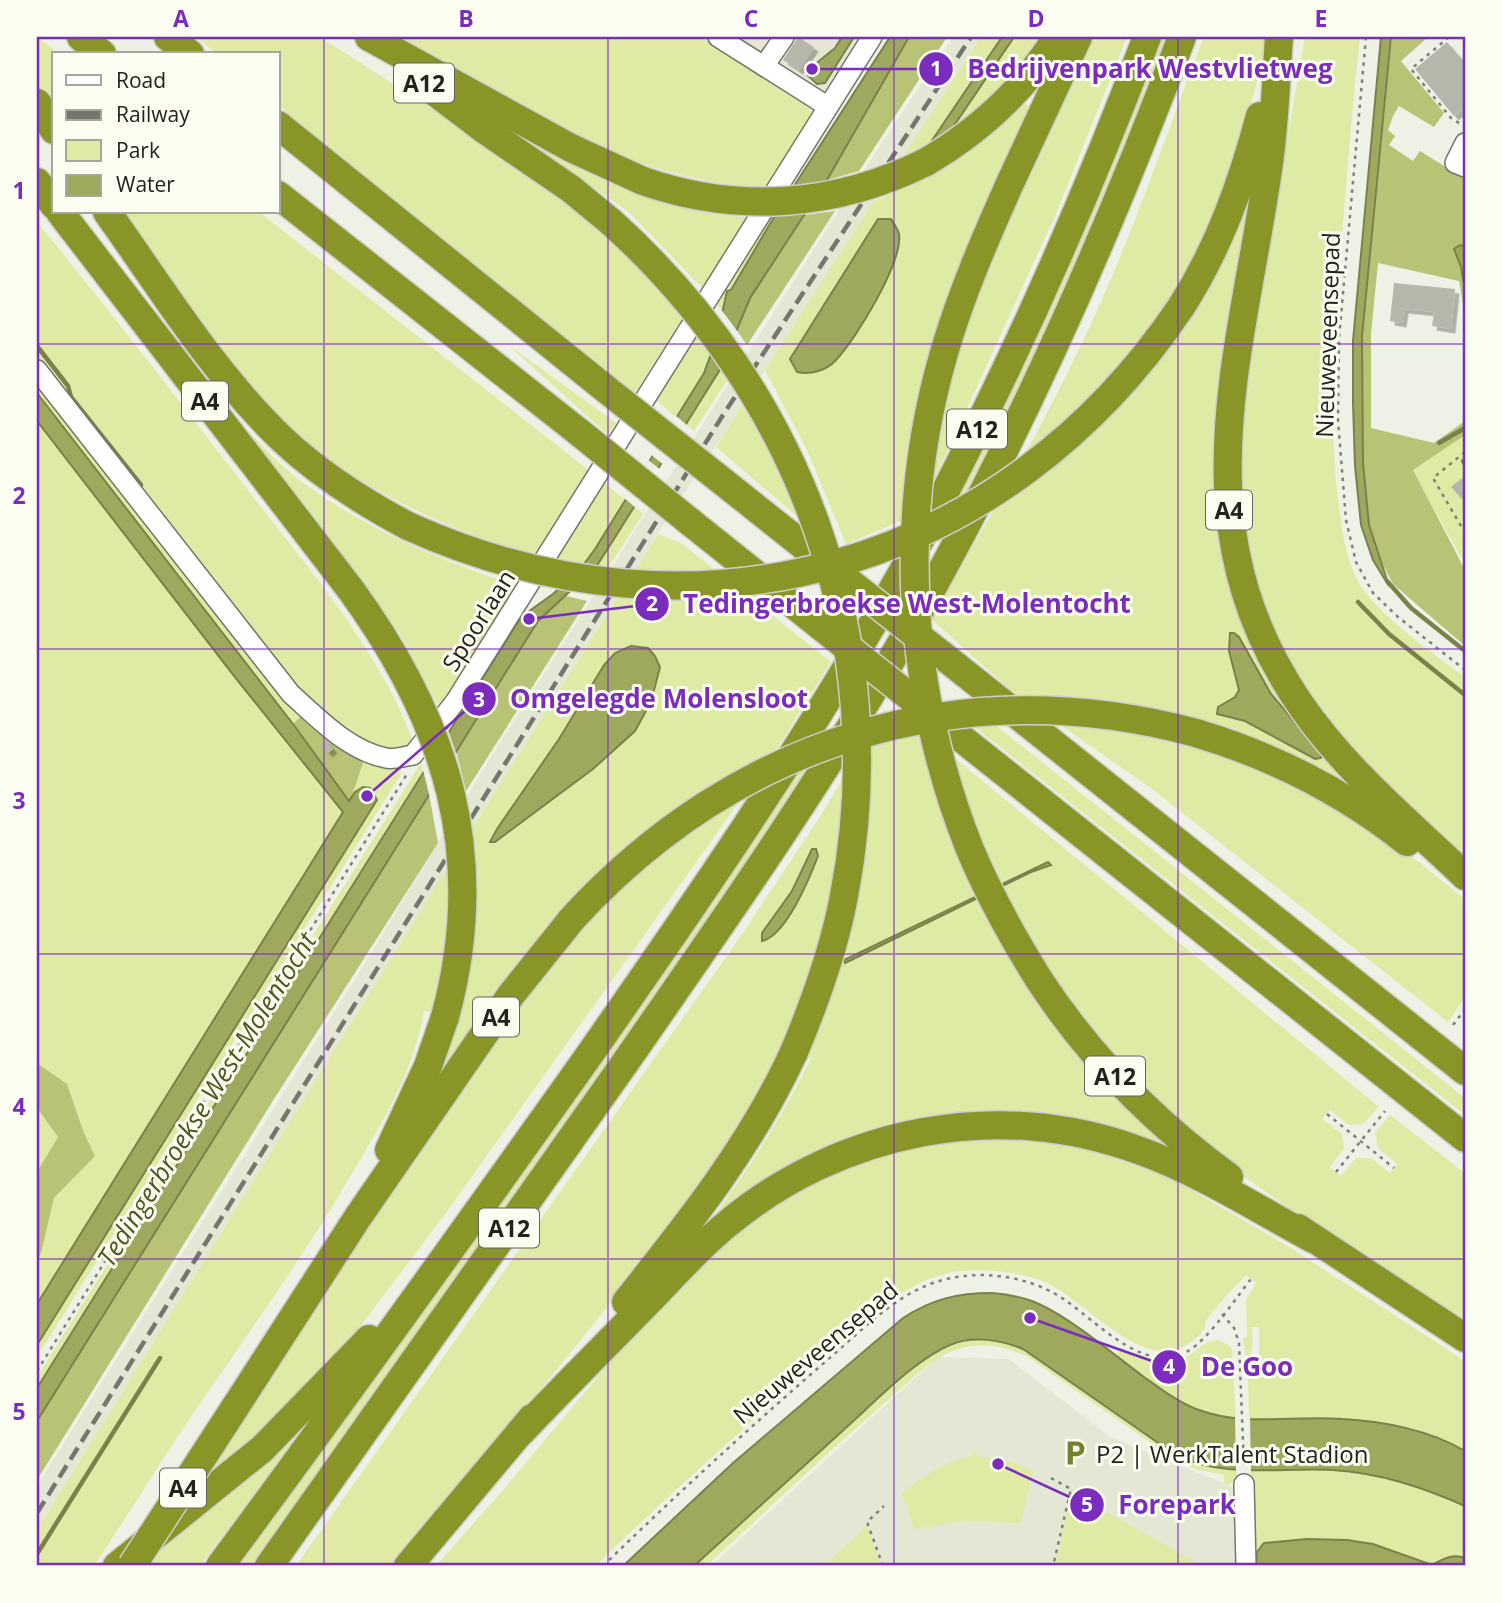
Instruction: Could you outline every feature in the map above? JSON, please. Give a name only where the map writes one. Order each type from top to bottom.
[{"type":"highway","points":[[168,37],[187,52]]},
{"type":"highway","name":"A12","points":[[363,37],[485,130],[571,189],[611,222],[655,263],[725,348],[762,406],[788,456],[815,520],[843,624],[852,677],[855,723],[854,822],[837,928],[814,1001],[794,1052],[757,1124],[715,1187],[661,1258],[521,1432],[408,1566]]},
{"type":"highway","name":"A12","points":[[369,37],[560,142],[643,181],[704,198],[766,203],[832,196],[886,180],[926,162],[976,129],[1018,88],[1057,37]]},
{"type":"highway","name":"A12","points":[[1078,37],[992,223],[952,327],[928,422],[919,476],[915,584],[928,705],[942,766],[978,867],[1006,924],[1038,978],[1102,1062],[1162,1122],[1206,1160],[1312,1239],[1465,1339]]},
{"type":"highway","name":"A12","points":[[220,1566],[446,1258],[688,913],[828,698],[896,582],[992,401],[1040,298],[1098,162],[1147,37]]},
{"type":"highway","name":"A12","points":[[269,1566],[747,888],[881,677],[961,535],[1038,383],[1117,204],[1182,37]]},
{"type":"highway","name":"A4","points":[[108,214],[212,359],[263,420],[304,459],[350,492],[408,526],[464,549],[519,566],[565,576],[630,585],[684,586],[743,582],[789,575],[876,551],[943,522],[1025,472],[1066,440],[1109,399],[1137,368],[1181,307],[1206,262],[1233,204],[1260,118],[1278,37]]},
{"type":"highway","name":"A4","points":[[1278,37],[1269,161],[1237,346],[1228,421],[1227,492],[1236,553],[1254,614],[1268,647],[1306,712],[1353,768],[1465,876]]},
{"type":"highway","points":[[37,103],[52,127]]},
{"type":"highway","points":[[280,127],[607,390],[1465,1071]]},
{"type":"highway","points":[[37,129],[52,148]]},
{"type":"highway","points":[[37,182],[52,202]]},
{"type":"highway","points":[[280,197],[1465,1138]]},
{"type":"highway","name":"A4","points":[[62,214],[351,590],[393,650],[425,712],[441,757],[453,802],[459,843],[461,903],[455,969],[445,1017],[428,1066],[358,1217]]},
{"type":"highway","name":"A4","points":[[132,1566],[358,1217],[511,995],[572,919],[634,857],[700,807],[777,765],[857,734],[934,717],[973,712],[1024,709],[1145,720],[1196,733],[1264,756],[1326,787],[1386,825],[1465,888]]},
{"type":"highway","name":"A12","points":[[521,1432],[692,1256],[727,1224],[761,1198],[805,1172],[856,1149],[896,1137],[941,1129],[989,1125],[1046,1128],[1096,1137],[1174,1164],[1312,1239]]},
{"type":"highway","name":"A12","points":[[117,1566],[262,1449],[446,1258]]},
{"type":"street","points":[[718,37],[827,106]]},
{"type":"street","points":[[764,66],[784,37]]},
{"type":"street","name":"Spoorlaan","points":[[413,755],[455,702],[872,37]]},
{"type":"street","points":[[1465,143],[1455,163],[1465,167]]},
{"type":"street","points":[[187,379],[212,359]]},
{"type":"street","points":[[37,370],[291,694],[360,749],[388,759],[413,755]]},
{"type":"street","points":[[1241,1487],[1246,1566]]},
{"type":"path","name":"Nieuweveensepad","points":[[1366,37],[1339,338],[1338,420],[1348,529],[1356,562],[1373,593],[1398,617],[1465,670]]},
{"type":"path","points":[[1449,37],[1411,69],[1451,118],[1465,127]]},
{"type":"path","points":[[1465,452],[1433,478],[1465,533]]},
{"type":"path","points":[[37,1371],[410,770],[413,755]]},
{"type":"path","points":[[1453,1025],[1465,1009]]},
{"type":"path","points":[[1336,1172],[1385,1111]]},
{"type":"path","points":[[1327,1114],[1394,1168]]},
{"type":"path","name":"Nieuweveensepad","points":[[603,1566],[698,1474],[772,1409],[883,1313],[927,1285],[973,1275],[1025,1281],[1064,1298],[1131,1349],[1157,1356],[1188,1351],[1201,1340],[1251,1279]]},
{"type":"path","points":[[1222,1314],[1234,1328],[1238,1340],[1243,1415],[1241,1487]]},
{"type":"path","points":[[1051,1478],[1071,1489],[1053,1566]]},
{"type":"path","points":[[883,1566],[867,1522],[884,1506]]},
{"type":"shaded area","points":[[730,37],[868,37],[824,101]]},
{"type":"shaded area","points":[[909,37],[947,37],[859,171],[827,180]]},
{"type":"shaded area","points":[[953,37],[981,37],[672,511],[37,1530],[37,1486],[494,752],[885,138]]},
{"type":"shaded area","points":[[1392,37],[1428,37],[1401,61],[1444,113],[1434,127],[1399,106],[1388,130],[1395,136],[1389,145],[1413,161],[1420,151],[1465,179],[1465,316],[1459,281],[1378,263],[1371,333],[1371,428],[1434,443],[1465,421],[1465,435],[1413,470],[1465,570],[1465,646],[1393,584],[1380,559],[1369,525],[1363,463],[1362,336]]},
{"type":"shaded area","points":[[835,211],[747,345],[736,329],[750,298],[805,215]]},
{"type":"shaded area","points":[[566,596],[587,601],[466,791],[456,750],[538,621]]},
{"type":"shaded area","points":[[303,714],[363,763],[350,801],[293,724]]},
{"type":"shaded area","points":[[429,794],[438,843],[274,1099],[37,1480],[37,1421]]},
{"type":"shaded area","points":[[37,1063],[67,1084],[95,1156],[54,1198],[37,1260],[37,1172],[58,1137],[37,1108]]},
{"type":"shaded area","points":[[938,1357],[1009,1359],[1110,1437],[1250,1494],[1465,1544],[1465,1566],[711,1566]]},
{"type":"green space","points":[[37,37],[56,52],[52,52],[52,117],[37,94]]},
{"type":"green space","points":[[196,37],[320,37],[451,121],[579,213],[619,246],[683,317],[631,399],[280,107],[280,52],[215,52]]},
{"type":"green space","points":[[401,37],[700,37],[809,108],[812,115],[766,187],[717,182],[668,172],[575,136],[486,89]]},
{"type":"green space","points":[[981,37],[1002,37],[929,145],[903,157]]},
{"type":"green space","points":[[1014,37],[1046,37],[1012,82],[947,136]]},
{"type":"green space","points":[[1091,37],[1127,37],[1056,214],[929,491],[941,410],[981,276]]},
{"type":"green space","points":[[1156,37],[1170,37],[1116,178],[975,487],[948,501]]},
{"type":"green space","points":[[1204,37],[1267,37],[1251,106],[1230,174],[1203,239],[1168,301],[1193,317],[1232,241],[1261,162],[1224,381],[1238,591],[1390,814],[1272,745],[1195,719],[1217,747],[1367,821],[1465,899],[1465,998],[1448,1022],[1152,789],[1013,692],[930,618],[1028,448],[1082,343],[1131,230]]},
{"type":"green space","points":[[1305,37],[1360,37],[1338,280],[1333,374],[1335,469],[1345,543],[1354,574],[1367,595],[1408,633],[1465,677],[1465,857],[1363,761],[1311,696],[1283,650],[1250,558],[1245,530],[1240,460],[1247,368]]},
{"type":"green space","points":[[1025,104],[1029,106],[944,308],[914,413],[905,466],[901,521],[846,544],[807,450],[765,370],[874,201],[917,183],[947,166],[989,136]],"holes":[[[878,219],[894,262],[873,306],[835,362],[797,372],[790,359]]]},
{"type":"green space","points":[[526,140],[634,192],[691,209],[751,218],[706,292],[630,213],[525,142]]},
{"type":"green space","points":[[121,214],[262,214],[591,472],[535,557],[466,532],[370,486],[311,446],[274,414],[215,345]]},
{"type":"green space","points":[[766,218],[774,218],[731,290],[727,291],[723,312],[715,302]]},
{"type":"green space","points":[[37,222],[342,612],[382,676],[414,744],[389,751],[365,743],[342,729],[287,682],[37,360]]},
{"type":"green space","points":[[697,333],[712,354],[699,383],[677,418],[656,400]]},
{"type":"green space","points":[[506,343],[616,423],[608,435]]},
{"type":"green space","points":[[721,368],[728,379],[694,431],[686,424]]},
{"type":"green space","points":[[37,379],[303,714],[293,724],[37,393]]},
{"type":"green space","points":[[743,404],[766,443],[798,517],[716,447]]},
{"type":"green space","points":[[38,422],[343,812],[37,1304],[37,1260],[54,1198],[95,1156],[67,1084],[37,1063]]},
{"type":"green space","points":[[242,425],[290,472],[347,512],[429,553],[515,585],[441,711],[400,634],[239,427]]},
{"type":"green space","points":[[1465,435],[1465,564],[1412,470]]},
{"type":"green space","points":[[602,481],[625,500],[588,559],[584,564],[549,558]]},
{"type":"green space","points":[[634,506],[643,514],[608,568],[596,567]]},
{"type":"green space","points":[[658,534],[681,543],[831,662],[774,753],[448,1210],[359,1328],[246,1449],[206,1475],[441,1110],[581,922],[566,905],[483,1013],[434,1085],[458,1016],[424,1011],[413,1054],[396,1094],[338,1197],[94,1566],[37,1566],[37,1530]],"holes":[[[637,645],[635,731],[593,769],[495,842],[491,842],[604,665],[620,649]]]},
{"type":"green space","points":[[884,710],[951,755],[1379,1107],[1363,1124],[1349,1125],[1330,1110],[1322,1119],[1342,1134],[1344,1149],[1330,1167],[1341,1176],[1356,1158],[1371,1158],[1390,1173],[1397,1164],[1378,1148],[1375,1133],[1390,1115],[1465,1173],[1465,1319],[1303,1218],[1208,1151],[1040,1004],[1080,1058],[1119,1100],[1209,1175],[1162,1154],[913,1127],[694,1244],[757,1154],[811,1058],[781,1045],[764,1087],[727,1148],[651,1251],[505,1432],[392,1566],[296,1566],[743,933],[818,820]]},
{"type":"green space","points":[[989,720],[1465,1098],[1465,1115],[967,721]]},
{"type":"green space","points":[[818,758],[577,1111],[254,1566],[230,1566],[795,767]]},
{"type":"green space","points":[[363,763],[401,768],[401,774],[37,1357],[37,1345],[376,800],[350,801]]},
{"type":"green space","points":[[421,763],[423,771],[37,1388],[37,1377]]},
{"type":"green space","points":[[37,1108],[58,1137],[37,1172]]},
{"type":"green space","points":[[992,1137],[1056,1143],[1093,1151],[1172,1179],[1283,1243],[1465,1361],[1465,1451],[1440,1439],[1388,1424],[1332,1419],[1249,1420],[1248,1378],[1259,1356],[1259,1327],[1252,1327],[1252,1348],[1246,1358],[1243,1338],[1247,1337],[1246,1300],[1256,1283],[1246,1275],[1212,1313],[1199,1335],[1185,1346],[1168,1351],[1150,1349],[1132,1342],[1047,1283],[999,1271],[960,1271],[926,1280],[882,1306],[860,1323],[595,1566],[436,1566],[615,1356],[719,1246],[750,1222],[814,1181],[906,1147]]},
{"type":"green space","points":[[972,1340],[1002,1342],[1023,1349],[1174,1454],[1205,1467],[1237,1469],[1236,1479],[1224,1485],[1224,1475],[1198,1470],[1174,1459],[1028,1357],[1010,1350],[983,1345],[965,1347],[938,1358],[922,1370],[706,1566],[694,1566],[890,1386],[931,1356]]},
{"type":"green space","points":[[1218,1340],[1232,1349],[1236,1420],[1196,1410],[1162,1390],[1116,1356],[1121,1347],[1147,1358],[1175,1360]]},
{"type":"green space","points":[[322,1402],[200,1566],[147,1566],[212,1493]]},
{"type":"green space","points":[[976,1451],[977,1456],[1010,1461],[1033,1471],[1021,1523],[964,1521],[914,1529],[902,1494],[935,1470],[972,1456],[972,1452]]},
{"type":"green space","points":[[1251,1468],[1363,1474],[1400,1480],[1425,1488],[1465,1506],[1465,1558],[1448,1557],[1432,1565],[1373,1544],[1319,1538],[1267,1542],[1258,1549],[1256,1566],[1250,1566],[1248,1483]]},
{"type":"green space","points":[[1072,1493],[1088,1502],[1203,1566],[1055,1566]]},
{"type":"green space","points":[[867,1526],[881,1566],[824,1566],[826,1564]]},
{"type":"water","points":[[842,37],[854,37],[825,83],[817,84],[807,75],[808,70],[835,48]]},
{"type":"water","points":[[890,37],[909,37],[827,180],[750,298],[721,368],[596,567],[538,621],[37,1421],[37,1388],[521,617],[553,594],[581,568],[704,373],[716,340],[727,291],[731,290],[774,217]]},
{"type":"water","points":[[1002,37],[1014,37],[947,136],[929,145]]},
{"type":"water","points":[[1381,37],[1391,37],[1362,336],[1363,463],[1369,525],[1389,586],[1373,560],[1361,525],[1355,466],[1353,403],[1353,341]]},
{"type":"water","points":[[878,219],[891,219],[899,234],[894,263],[876,300],[845,350],[832,364],[818,371],[797,372],[790,359]]},
{"type":"water","points":[[1460,245],[1465,247],[1465,291],[1461,267],[1454,249]]},
{"type":"water","points":[[37,393],[293,724],[349,801],[355,792],[363,787],[370,788],[377,800],[37,1345],[37,1304],[343,812],[37,421]]},
{"type":"water","points":[[1230,633],[1239,637],[1271,694],[1321,753],[1321,758],[1315,759],[1245,721],[1217,714],[1218,707],[1235,697],[1239,690],[1229,651]]},
{"type":"water","points":[[631,646],[648,648],[660,667],[651,702],[635,731],[593,769],[495,842],[490,842],[559,739],[604,665],[615,653]]},
{"type":"water","points":[[812,849],[816,849],[818,856],[796,904],[780,929],[762,941],[762,933],[792,891]]},
{"type":"water","points":[[1048,862],[1051,865],[1031,872],[845,963],[844,960]]},
{"type":"water","points":[[992,1293],[1010,1295],[1043,1306],[1088,1334],[1164,1391],[1199,1410],[1234,1418],[1357,1420],[1405,1428],[1437,1437],[1465,1451],[1465,1506],[1417,1487],[1367,1474],[1312,1469],[1231,1469],[1192,1462],[1174,1454],[1023,1349],[1006,1343],[977,1339],[959,1342],[937,1351],[910,1370],[694,1566],[623,1566],[733,1463],[903,1318],[946,1298]]},
{"type":"water","points":[[1307,1539],[1373,1544],[1432,1565],[1456,1556],[1465,1558],[1465,1566],[1256,1566],[1257,1552],[1264,1543]]},
{"type":"pier","points":[[720,308],[738,332],[723,371],[718,320]]},
{"type":"pier","points":[[675,415],[688,426],[664,465],[650,454]]},
{"type":"pier","points":[[647,459],[661,470],[637,509],[623,497]]},
{"type":"pier","points":[[447,727],[457,756],[430,798],[422,766]]},
{"type":"pier","points":[[1235,1416],[1250,1416],[1251,1472],[1236,1472]]},
{"type":"building","points":[[798,37],[814,47],[799,70],[783,60]]},
{"type":"building","points":[[1447,42],[1465,63],[1465,107],[1454,116],[1415,69]]},
{"type":"building","points":[[1394,283],[1455,289],[1451,329],[1432,326],[1434,312],[1404,309],[1402,323],[1390,321]]},
{"type":"building","points":[[1462,478],[1465,482],[1463,500],[1451,487]]},
{"type":"building","points":[[326,740],[333,749],[328,753],[321,745]]},
{"type":"waterway","points":[[37,346],[68,386],[71,397],[141,485]]},
{"type":"waterway","points":[[1439,443],[1465,428]]},
{"type":"waterway","points":[[1387,581],[1411,608],[1465,651]]},
{"type":"waterway","points":[[1358,602],[1389,634],[1465,695]]},
{"type":"waterway","points":[[37,1554],[160,1358]]},
{"type":"railway","points":[[37,1513],[723,415],[971,37]]},
{"type":"place","name":"Bedrijvenpark Westvlietweg","points":[[812,69]]},
{"type":"place","name":"Tedingerbroekse West-Molentocht","points":[[529,619]]},
{"type":"place","name":"Omgelegde Molensloot","points":[[367,796]]},
{"type":"place","name":"De Goo","points":[[1030,1318]]},
{"type":"place","name":"P2 | WerkTalent Stadion","points":[[1075,1453]]},
{"type":"place","name":"Forepark","points":[[998,1464]]}]
